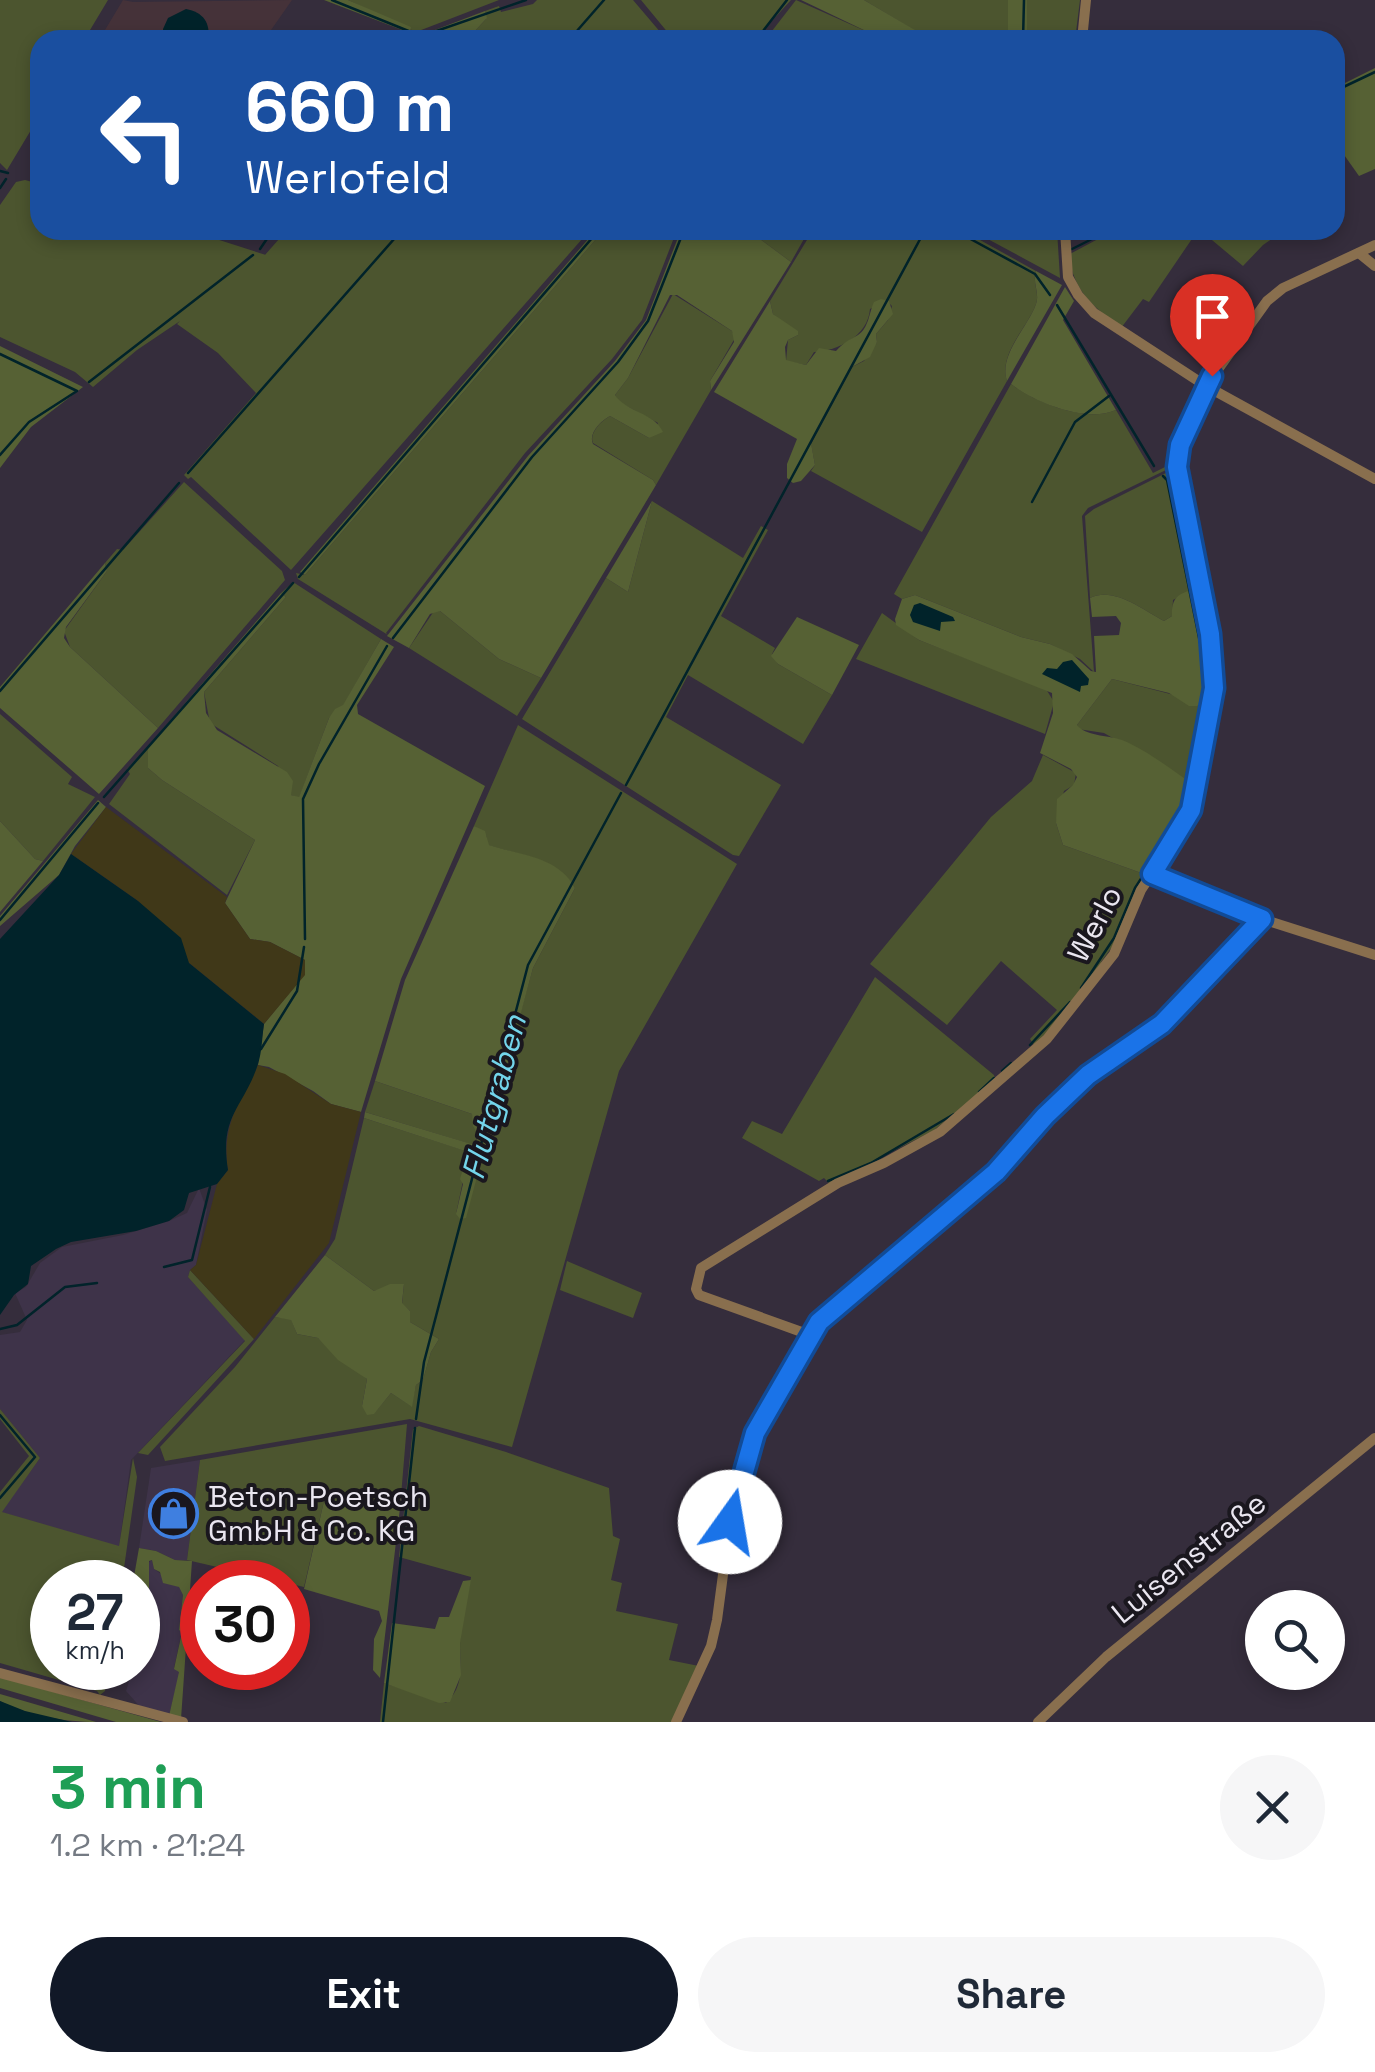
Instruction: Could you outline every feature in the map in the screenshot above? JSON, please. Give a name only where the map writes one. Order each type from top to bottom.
[{"type":"street","points":[[1083,30],[1086,0]]},
{"type":"street","points":[[1065,240],[1068,277],[1087,305],[1130,338],[1206,386],[1375,479]]},
{"type":"street","name":"Werlo","points":[[810,1335],[699,1295],[696,1288],[701,1268],[838,1183],[940,1132],[1056,1030],[1104,968],[1140,890],[1191,810],[1214,688],[1210,634],[1177,467],[1180,445],[1206,386],[1267,300],[1375,244]]},
{"type":"street","points":[[1359,254],[1375,266]]},
{"type":"street","points":[[1152,874],[1262,919],[1375,956]]},
{"type":"street","points":[[676,1722],[701,1672],[714,1631],[730,1522],[748,1450],[769,1404],[819,1322],[996,1172],[1088,1075],[1162,1024],[1262,919]]},
{"type":"street","name":"Luisenstraße","points":[[1038,1722],[1106,1657],[1375,1438]]},
{"type":"street","points":[[0,1673],[183,1722]]},
{"type":"shaded area","points":[[123,0],[292,0],[271,30],[105,30]]},
{"type":"shaded area","points":[[186,9],[205,19],[208,30],[163,30],[168,18]]},
{"type":"shaded area","points":[[920,603],[955,621],[941,622],[940,631],[913,622],[910,615],[914,605]]},
{"type":"shaded area","points":[[1072,660],[1089,679],[1080,692],[1042,674],[1047,668],[1057,669]]},
{"type":"shaded area","points":[[71,854],[138,901],[181,938],[189,963],[264,1024],[261,1049],[252,1079],[230,1124],[228,1170],[217,1184],[189,1193],[184,1210],[169,1221],[71,1242],[56,1249],[31,1266],[28,1284],[14,1295],[0,1315],[0,939],[59,875]]},
{"type":"shaded area","points":[[199,1188],[207,1210],[196,1265],[188,1277],[245,1340],[131,1460],[119,1547],[1,1512],[40,1458],[0,1409],[0,1335],[20,1332],[27,1320],[15,1293],[26,1287],[40,1263],[62,1247],[169,1221],[187,1213]]},
{"type":"shaded area","points":[[200,1460],[187,1560],[139,1548],[151,1468]]},
{"type":"shaded area","points":[[160,1573],[180,1589],[180,1640],[174,1668],[180,1671],[169,1716],[143,1710],[126,1691],[160,1690]]},
{"type":"shaded area","points":[[0,1701],[25,1711],[72,1722],[0,1722]]},
{"type":"green space","points":[[0,0],[108,0],[90,30],[30,30],[30,132],[7,170],[0,163]]},
{"type":"green space","points":[[324,0],[348,0],[411,27],[402,30]]},
{"type":"green space","points":[[348,0],[499,0],[421,30],[412,30]]},
{"type":"green space","points":[[537,0],[633,0],[658,30],[476,30],[486,19],[485,11],[499,6],[501,12]]},
{"type":"green space","points":[[641,0],[791,0],[764,30],[666,30]]},
{"type":"green space","points":[[796,0],[863,30],[773,30]]},
{"type":"green space","points":[[801,0],[864,0],[915,30],[864,30]]},
{"type":"green space","points":[[864,0],[1008,0],[1008,30],[914,30]]},
{"type":"green space","points":[[1008,0],[1027,0],[1027,30],[1008,30]]},
{"type":"green space","points":[[1027,0],[1080,0],[1076,30],[1027,30]]},
{"type":"green space","points":[[485,11],[487,18],[476,30],[435,30]]},
{"type":"green space","points":[[1375,68],[1375,169],[1359,176],[1345,156],[1345,83]]},
{"type":"green space","points":[[30,181],[30,240],[219,240],[265,255],[278,240],[581,240],[291,570],[191,477],[184,475],[256,393],[218,353],[177,324],[180,321],[93,387],[75,372],[0,337],[0,205],[16,182]]},
{"type":"green space","points":[[587,240],[595,240],[305,575],[300,572]]},
{"type":"green space","points":[[595,240],[673,240],[642,320],[612,359],[525,453],[388,635],[298,579],[296,573],[305,575]]},
{"type":"green space","points":[[677,240],[761,240],[791,262],[711,390],[710,381],[734,342],[732,331],[677,295],[670,295],[628,378],[615,395],[654,421],[663,432],[649,438],[610,416],[592,436],[593,444],[656,485],[541,678],[499,659],[440,611],[430,614],[409,648],[387,636],[528,456],[615,361],[646,320]]},
{"type":"green space","points":[[761,240],[803,240],[791,262]]},
{"type":"green space","points":[[807,240],[980,240],[1036,271],[1036,304],[1010,351],[1007,381],[922,532],[811,471],[815,465],[811,444],[852,367],[864,361],[877,342],[876,334],[888,320],[892,306],[886,300],[870,309],[858,334],[833,349],[814,352],[806,365],[786,361],[788,340],[798,335],[773,314],[770,301]]},
{"type":"green space","points":[[990,240],[1058,240],[1060,278]]},
{"type":"green space","points":[[1096,240],[1191,240],[1149,302],[1143,299],[1121,328],[1086,297],[1075,279],[1068,255]]},
{"type":"green space","points":[[1212,240],[1270,240],[1243,266]]},
{"type":"green space","points":[[1036,271],[1062,285],[1007,381],[1010,351],[1036,304]]},
{"type":"green space","points":[[1065,287],[1074,301],[1063,320],[1116,410],[1091,414],[1062,409],[1011,384]]},
{"type":"green space","points":[[673,294],[732,331],[735,338],[710,381],[711,390],[656,485],[592,439],[610,416],[649,438],[658,423],[619,402],[615,395]]},
{"type":"green space","points":[[770,301],[773,314],[798,331],[785,347],[786,360],[806,365],[819,348],[836,351],[862,332],[874,302],[889,301],[893,314],[876,334],[870,357],[852,367],[811,443],[815,465],[801,481],[793,483],[787,478],[787,464],[797,439],[714,392]]},
{"type":"green space","points":[[0,346],[83,387],[31,427],[0,468]]},
{"type":"green space","points":[[1011,384],[1062,409],[1090,414],[1116,410],[1153,473],[1169,465],[1170,468],[1088,508],[1082,516],[1094,672],[1080,659],[1050,644],[1021,637],[915,595],[902,599],[894,594]]},
{"type":"green space","points":[[1170,471],[1198,588],[1173,600],[1172,616],[1164,621],[1118,597],[1090,598],[1085,516]]},
{"type":"green space","points":[[184,482],[282,571],[285,580],[158,728],[70,647],[64,631],[107,571],[105,563],[117,549],[123,550]]},
{"type":"green space","points":[[652,501],[743,558],[761,526],[768,530],[721,616],[775,648],[772,654],[778,664],[832,695],[803,744],[688,675],[666,717],[781,785],[739,856],[522,719],[606,578],[628,592]]},
{"type":"green space","points":[[652,501],[628,592],[606,578]]},
{"type":"green space","points":[[105,563],[107,571],[66,627],[64,638],[158,728],[99,794],[0,708],[0,687]]},
{"type":"green space","points":[[293,582],[381,639],[343,706],[329,718],[299,798],[291,795],[278,766],[210,723],[204,692],[286,597],[281,593]]},
{"type":"green space","points":[[1198,588],[1207,637],[1210,697],[1197,706],[1189,706],[1169,693],[1112,679],[1077,725],[1131,744],[1193,784],[1185,818],[1147,875],[1063,845],[1056,823],[1057,799],[1077,777],[1071,769],[1040,753],[1053,713],[1052,693],[919,640],[896,625],[895,619],[902,599],[915,595],[1021,637],[1050,644],[1096,672],[1094,636],[1119,635],[1121,623],[1116,616],[1092,617],[1090,598],[1118,597],[1164,621],[1172,616],[1178,596]]},
{"type":"green space","points":[[281,593],[286,597],[204,692],[206,713],[217,730],[287,772],[293,781],[291,795],[299,797],[329,718],[343,705],[381,639],[394,647],[357,705],[358,714],[485,786],[401,979],[361,1112],[331,1104],[269,1067],[258,1065],[264,1024],[304,975],[305,960],[270,942],[250,939],[225,903],[255,840],[148,768],[148,746]]},
{"type":"green space","points":[[434,611],[440,611],[499,659],[541,678],[517,716],[409,648]]},
{"type":"green space","points":[[882,613],[919,640],[1046,689],[1054,702],[1045,734],[856,659]]},
{"type":"green space","points":[[797,617],[859,645],[832,695],[771,656]]},
{"type":"green space","points":[[1112,679],[1178,696],[1210,697],[1193,784],[1104,733],[1078,729],[1077,725]]},
{"type":"green space","points":[[0,714],[72,777],[68,784],[95,797],[43,861],[35,859],[0,821]]},
{"type":"green space","points":[[518,725],[737,864],[619,1071],[512,1447],[410,1419],[165,1461],[160,1447],[235,1367],[275,1317],[291,1319],[297,1334],[318,1338],[367,1379],[362,1406],[376,1411],[391,1393],[411,1406],[416,1385],[423,1380],[439,1339],[410,1322],[410,1311],[402,1304],[404,1284],[374,1291],[325,1255],[335,1239],[364,1118],[469,1152],[456,1214],[489,1125],[533,968],[575,888],[547,863],[488,845],[486,835],[474,826]]},
{"type":"green space","points":[[148,746],[148,768],[255,840],[227,895],[109,804],[130,774],[127,769]]},
{"type":"green space","points":[[1043,755],[1076,773],[1074,785],[1064,791],[1056,823],[1063,845],[1147,875],[1118,939],[1101,962],[1103,965],[1035,1046],[1030,1039],[1057,1010],[1001,961],[947,1025],[870,964],[991,817],[1032,781]]},
{"type":"green space","points":[[98,800],[106,807],[75,846],[59,875],[0,926],[0,916]]},
{"type":"green space","points":[[0,821],[35,859],[43,861],[0,912]]},
{"type":"green space","points":[[474,826],[485,831],[489,845],[548,863],[568,877],[575,888],[533,968],[466,1218],[460,1219],[456,1214],[463,1184],[460,1179],[468,1152],[364,1118],[365,1112],[475,1145],[478,1134],[472,1114],[375,1081],[405,980]]},
{"type":"green space","points":[[875,977],[994,1075],[995,1080],[933,1131],[829,1183],[824,1178],[819,1181],[742,1138],[752,1121],[782,1134]]},
{"type":"green space","points":[[375,1081],[472,1114],[478,1133],[474,1145],[365,1112]]},
{"type":"green space","points":[[325,1255],[374,1291],[390,1284],[404,1284],[402,1303],[410,1311],[410,1322],[439,1339],[423,1380],[416,1385],[412,1407],[391,1393],[374,1414],[367,1415],[362,1406],[367,1379],[338,1360],[318,1338],[297,1334],[291,1320],[275,1317]]},
{"type":"green space","points":[[567,1261],[642,1293],[633,1318],[560,1290]]},
{"type":"green space","points":[[190,1270],[254,1339],[148,1455],[138,1453],[245,1341],[188,1277]]},
{"type":"green space","points":[[0,1409],[40,1458],[2,1512],[119,1546],[133,1458],[137,1477],[125,1560],[30,1560],[30,1672],[0,1663],[0,1492],[29,1456],[0,1419]]},
{"type":"green space","points":[[407,1424],[400,1508],[324,1501],[310,1561],[187,1560],[200,1460]]},
{"type":"green space","points":[[419,1426],[609,1488],[613,1536],[620,1539],[611,1580],[622,1583],[616,1611],[678,1624],[669,1660],[699,1666],[673,1722],[380,1722],[384,1683],[446,1703],[456,1690],[460,1675],[460,1634],[471,1577],[399,1557],[413,1429]]},
{"type":"green space","points":[[324,1501],[400,1508],[380,1678],[373,1670],[374,1639],[382,1621],[379,1611],[310,1591],[310,1563]]},
{"type":"green space","points":[[139,1548],[180,1560],[180,1589],[163,1583],[160,1560],[137,1560]]},
{"type":"green space","points":[[471,1580],[460,1643],[461,1675],[450,1702],[439,1703],[384,1683],[392,1623],[435,1629],[439,1617],[449,1617],[463,1581]]},
{"type":"green space","points":[[180,1641],[181,1719],[169,1716],[179,1672],[174,1669]]},
{"type":"green space","points":[[0,1677],[30,1685],[30,1690],[47,1690],[161,1722],[116,1722],[0,1688]]},
{"type":"green space","points":[[0,1694],[96,1722],[34,1714],[0,1701]]},
{"type":"sand","points":[[106,807],[227,897],[225,903],[250,939],[270,942],[305,960],[305,975],[264,1024],[189,963],[138,901],[71,854]]},
{"type":"sand","points":[[258,1065],[285,1074],[331,1104],[361,1112],[329,1243],[254,1339],[190,1270],[196,1265],[217,1184],[228,1170],[227,1142],[233,1115]]},
{"type":"waterway","points":[[332,0],[406,30]]},
{"type":"waterway","points":[[439,30],[526,0]]},
{"type":"waterway","points":[[578,30],[604,0]]},
{"type":"waterway","points":[[764,30],[787,0]]},
{"type":"waterway","points":[[1023,30],[1024,0]]},
{"type":"waterway","points":[[1345,86],[1375,72]]},
{"type":"waterway","points":[[0,171],[8,173]]},
{"type":"waterway","points":[[0,188],[6,179]]},
{"type":"waterway","points":[[260,249],[266,240]]},
{"type":"waterway","points":[[188,473],[393,240]]},
{"type":"waterway","points":[[299,577],[590,240]]},
{"type":"waterway","points":[[393,638],[532,457],[618,362],[648,321],[680,240]]},
{"type":"waterway","points":[[626,785],[920,240]]},
{"type":"waterway","points":[[972,240],[1035,274],[1050,295]]},
{"type":"waterway","points":[[1072,249],[1090,240]]},
{"type":"waterway","points":[[89,382],[253,255]]},
{"type":"waterway","points":[[1057,305],[1154,466]]},
{"type":"waterway","points":[[0,354],[77,391],[29,422],[0,455]]},
{"type":"waterway","points":[[1032,502],[1075,422],[1109,396]]},
{"type":"waterway","points":[[1163,476],[1167,480],[1206,672],[1191,762]]},
{"type":"waterway","points":[[0,691],[179,483]]},
{"type":"waterway","points":[[104,797],[293,583]]},
{"type":"waterway","points":[[305,939],[303,799],[387,646]]},
{"type":"waterway","points":[[1081,988],[1114,938],[1135,888],[1181,817],[1188,784]]},
{"type":"waterway","name":"Flutgraben","points":[[416,1419],[424,1362],[528,965],[621,793]]},
{"type":"waterway","points":[[0,920],[98,803]]},
{"type":"waterway","points":[[261,1049],[297,991],[304,947]]},
{"type":"waterway","points":[[1030,1045],[1070,1002]]},
{"type":"waterway","points":[[1002,1071],[1011,1063]]},
{"type":"waterway","points":[[979,1092],[994,1078]]},
{"type":"waterway","points":[[828,1181],[871,1163],[954,1114]]},
{"type":"waterway","points":[[164,1267],[192,1260],[210,1187]]},
{"type":"waterway","points":[[0,1329],[17,1325],[65,1287],[97,1283]]},
{"type":"waterway","points":[[0,1415],[35,1457],[0,1498]]},
{"type":"waterway","points":[[383,1722],[415,1428]]},
{"type":"place","name":"Beton-Poetsch GmbH & Co. KG","points":[[173,1514]]},
{"type":"route","points":[[730,1522],[742,1468],[755,1433],[819,1322],[996,1172],[1088,1075],[1162,1024],[1262,919],[1152,874],[1188,819],[1214,688],[1210,634],[1177,467],[1180,445],[1212,376]]}]
